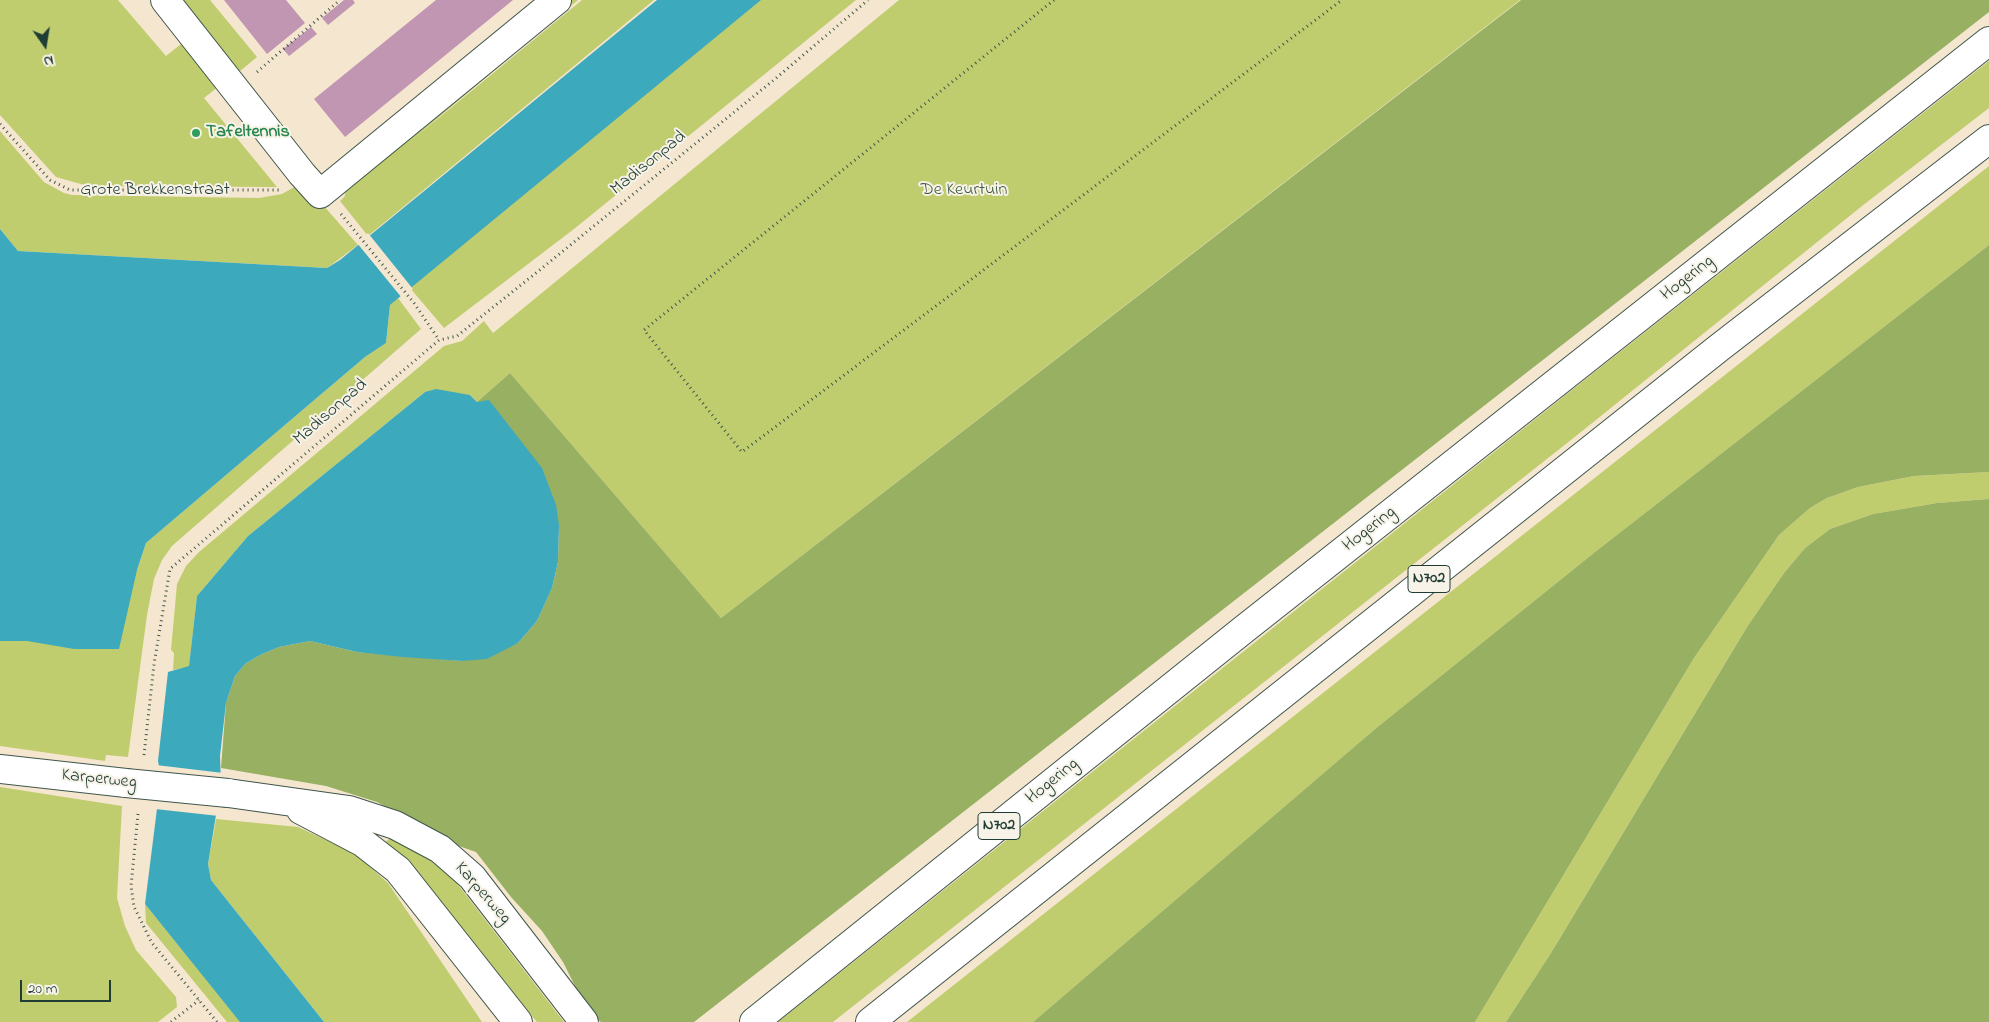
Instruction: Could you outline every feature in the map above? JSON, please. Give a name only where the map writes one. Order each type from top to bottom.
[{"type":"main road","points":[[165,0],[302,174],[320,194],[556,0]]},
{"type":"main road","name":"Hogering","points":[[754,1022],[1243,630],[1989,42]]},
{"type":"main road","name":"N702","points":[[870,1022],[1720,347],[1989,139]]},
{"type":"main road","name":"Karperweg","points":[[0,769],[228,794],[349,810],[386,822],[440,849],[472,877],[584,1022]]},
{"type":"main road","name":"Karperweg","points":[[287,802],[362,842],[398,870],[518,1022]]},
{"type":"path","points":[[234,86],[250,78],[340,0]]},
{"type":"path","name":"Madisonpad","points":[[144,762],[154,664],[170,569],[439,340],[456,336],[507,296],[868,0]]},
{"type":"path","points":[[1054,0],[644,330],[742,452],[1342,0]]},
{"type":"path","name":"Grote Brekkenstraat","points":[[0,124],[50,180],[70,190],[264,192],[278,191],[302,174]]},
{"type":"path","points":[[347,220],[414,304],[439,340]]},
{"type":"path","points":[[138,811],[131,886],[134,907],[152,944],[217,1022]]},
{"type":"path","points":[[172,1022],[199,1000]]},
{"type":"green space","points":[[0,0],[118,0],[166,56],[186,40],[219,86],[204,98],[277,187],[88,186],[56,177],[0,115]]},
{"type":"green space","points":[[180,0],[210,0],[257,57],[239,72]]},
{"type":"green space","points":[[567,0],[578,0],[407,144],[582,0],[654,0],[368,236],[340,201],[345,196],[344,182]]},
{"type":"green space","points":[[758,0],[856,0],[574,229],[444,328],[410,288]]},
{"type":"green space","name":"De Keurtuin","points":[[899,0],[1520,0],[721,618],[510,373],[477,402],[470,395],[425,392],[248,536],[197,596],[189,667],[173,670],[174,653],[171,650],[177,584],[186,566],[199,552],[444,346],[462,341],[484,321],[493,333]]},
{"type":"green space","points":[[1521,0],[1989,0],[1989,12],[694,1022],[601,1022],[593,1016],[563,962],[542,931],[511,897],[476,852],[453,844],[377,802],[326,786],[221,768],[226,703],[235,676],[245,664],[260,655],[279,647],[310,641],[357,652],[462,661],[518,643],[537,621],[552,588],[558,562],[559,525],[477,402],[510,373],[721,618]]},
{"type":"green space","points":[[1989,61],[1989,108],[1862,206],[1576,436],[833,1022],[778,1022],[1582,382]]},
{"type":"green space","points":[[0,131],[44,182],[64,193],[72,195],[259,198],[282,194],[303,182],[358,245],[327,268],[18,251],[0,229]]},
{"type":"green space","points":[[1989,166],[1989,245],[1595,552],[1375,729],[1033,1022],[907,1022]]},
{"type":"green space","points":[[1989,245],[1989,472],[1914,476],[1858,487],[1827,498],[1810,508],[1779,535],[1694,658],[1475,1022],[1033,1022],[1375,729],[1595,552]]},
{"type":"green space","points":[[398,298],[421,329],[172,546],[162,560],[154,579],[147,615],[128,757],[106,755],[105,761],[0,746],[0,641],[26,641],[137,570],[146,543],[365,357],[386,343],[390,305]]},
{"type":"green space","points":[[1989,472],[1989,499],[1937,503],[1873,514],[1830,529],[1805,548],[1784,573],[1747,627],[1551,953],[1506,1022],[1475,1022],[1694,658],[1779,535],[1810,508],[1827,498],[1858,487],[1914,476]]},
{"type":"green space","points":[[1989,499],[1989,1022],[1506,1022],[1551,953],[1747,627],[1784,573],[1805,548],[1830,529],[1873,514],[1937,503]]},
{"type":"green space","points":[[0,787],[122,806],[117,898],[125,926],[136,950],[176,997],[177,1007],[158,1022],[0,1022]]},
{"type":"green space","points":[[216,819],[298,827],[354,853],[388,883],[482,1022],[324,1022],[211,880],[208,864]]},
{"type":"green space","points":[[393,836],[439,860],[564,1022],[537,1022],[385,842]]},
{"type":"green space","points":[[145,904],[241,1022],[227,1022],[146,923]]},
{"type":"water","points":[[657,0],[761,0],[390,305],[386,343],[365,357],[146,543],[137,570],[119,649],[74,649],[27,641],[0,641],[0,229],[18,251],[327,268],[340,260]]},
{"type":"water","points":[[436,389],[470,395],[477,402],[489,400],[542,468],[556,505],[559,525],[558,562],[552,588],[537,621],[518,643],[487,659],[462,661],[402,657],[357,652],[310,641],[279,647],[260,655],[245,664],[235,676],[226,703],[220,756],[221,784],[208,864],[211,880],[324,1022],[240,1022],[145,904],[161,777],[158,761],[168,672],[189,666],[197,596],[248,536],[425,392]]},
{"type":"pier","points":[[368,233],[413,289],[402,298],[357,243]]},
{"type":"pier","points":[[156,765],[223,773],[219,816],[155,809],[158,777]]},
{"type":"building","points":[[224,0],[286,0],[305,23],[267,54]]},
{"type":"building","points":[[344,0],[353,0],[355,3],[328,25],[322,18]]},
{"type":"building","points":[[436,0],[513,0],[345,137],[314,99]]},
{"type":"building","points":[[311,27],[317,34],[289,56],[283,49]]},
{"type":"place","name":"Tafeltennis","points":[[196,133]]}]
